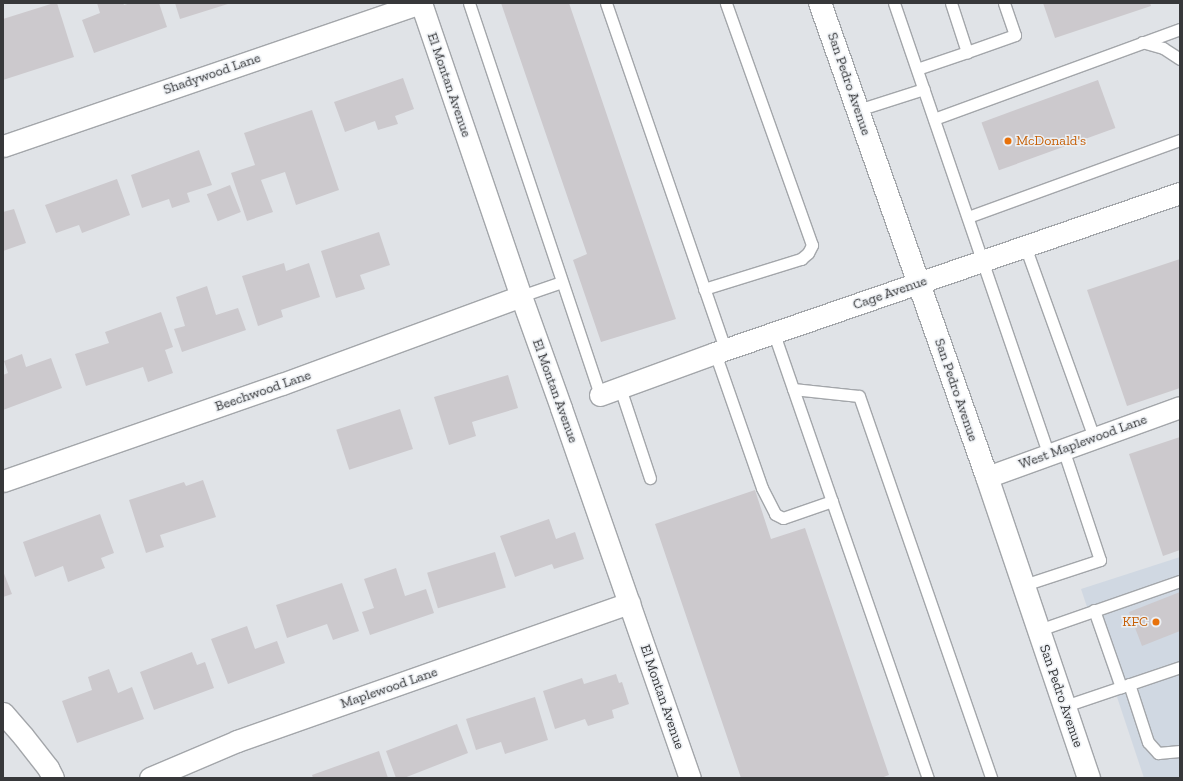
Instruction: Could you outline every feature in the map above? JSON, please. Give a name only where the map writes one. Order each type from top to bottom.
[{"type":"main road","name":"San Pedro Avenue","points":[[820,3],[987,477],[1089,778]]},
{"type":"street","name":"Shadywood Lane","points":[[3,146],[421,3]]},
{"type":"street","name":"El Montan Avenue","points":[[421,3],[521,296],[690,778]]},
{"type":"street","name":"Cage Avenue","points":[[600,395],[720,351],[774,334],[1180,193]]},
{"type":"street","name":"Beechwood Lane","points":[[3,481],[282,384],[521,296]]},
{"type":"street","name":"West Maplewood Lane","points":[[987,477],[1180,407]]},
{"type":"street","name":"Maplewood Lane","points":[[150,778],[237,741],[629,603]]},
{"type":"street","points":[[3,713],[48,768],[53,778]]},
{"type":"lane","points":[[469,3],[600,395]]},
{"type":"lane","points":[[606,3],[704,289],[720,351],[762,488],[775,514],[783,518],[832,501]]},
{"type":"lane","points":[[704,289],[801,259],[808,253],[812,246],[726,3]]},
{"type":"lane","points":[[894,3],[983,261],[1056,452],[1100,560],[1024,585]]},
{"type":"lane","points":[[951,3],[968,52]]},
{"type":"lane","points":[[917,69],[1015,35],[1004,3]]},
{"type":"lane","points":[[934,119],[1180,29]]},
{"type":"lane","points":[[1142,42],[1163,48],[1180,59]]},
{"type":"lane","points":[[858,110],[924,89]]},
{"type":"lane","points":[[968,217],[1180,140]]},
{"type":"lane","points":[[1025,246],[1094,438]]},
{"type":"lane","points":[[521,296],[562,282]]},
{"type":"lane","points":[[774,334],[928,778]]},
{"type":"lane","points":[[620,388],[650,478]]},
{"type":"lane","points":[[793,389],[859,396],[991,778]]},
{"type":"lane","points":[[1039,630],[1180,581]]},
{"type":"lane","points":[[1094,610],[1148,742],[1158,753],[1180,751]]},
{"type":"lane","points":[[1065,706],[1180,667]]},
{"type":"shaded area","points":[[1180,557],[1180,778],[1144,778],[1081,589]]},
{"type":"building","points":[[57,3],[74,57],[3,80],[3,19]]},
{"type":"building","points":[[97,3],[123,3],[124,5],[131,3],[159,3],[167,27],[94,53],[82,20],[100,13]]},
{"type":"building","points":[[175,3],[231,3],[180,19]]},
{"type":"building","points":[[501,3],[569,3],[676,319],[601,342],[573,260],[587,254]]},
{"type":"building","points":[[1043,3],[1150,3],[1151,6],[1055,38]]},
{"type":"building","points":[[403,78],[414,109],[395,116],[398,124],[378,130],[375,121],[345,132],[334,102]]},
{"type":"building","points":[[1098,80],[1115,128],[999,170],[981,122]]},
{"type":"building","points":[[312,110],[339,190],[296,205],[285,172],[261,180],[273,212],[247,221],[231,173],[255,165],[244,133]]},
{"type":"building","points":[[199,150],[212,185],[187,193],[190,202],[172,208],[169,199],[142,208],[131,175]]},
{"type":"building","points":[[117,179],[130,215],[82,233],[79,225],[56,233],[45,205]]},
{"type":"building","points":[[230,185],[241,212],[218,221],[207,194]]},
{"type":"building","points":[[14,209],[26,243],[3,251],[3,212]]},
{"type":"building","points":[[379,232],[390,265],[360,275],[365,289],[336,298],[321,251]]},
{"type":"building","points":[[1180,259],[1180,388],[1127,406],[1087,290]]},
{"type":"building","points":[[284,263],[286,271],[309,263],[320,297],[281,310],[283,317],[258,326],[242,276]]},
{"type":"building","points":[[207,286],[216,315],[238,308],[246,330],[182,352],[174,329],[185,326],[176,297]]},
{"type":"building","points":[[161,312],[173,347],[165,350],[173,373],[148,382],[143,367],[86,386],[75,354],[109,343],[105,332]]},
{"type":"building","points":[[22,354],[26,367],[51,358],[62,388],[3,410],[3,375],[8,373],[4,361]]},
{"type":"building","points":[[508,375],[518,408],[472,422],[476,436],[449,445],[434,397]]},
{"type":"building","points":[[400,409],[413,449],[349,470],[336,430]]},
{"type":"building","points":[[1180,437],[1180,550],[1163,556],[1129,454]]},
{"type":"building","points":[[203,480],[216,517],[160,535],[164,547],[146,553],[129,500],[184,482],[186,486]]},
{"type":"building","points":[[755,490],[771,539],[805,528],[889,775],[881,778],[741,778],[655,524]]},
{"type":"building","points":[[100,514],[114,553],[101,558],[105,568],[68,582],[63,566],[35,577],[23,542]]},
{"type":"building","points":[[549,519],[556,539],[575,532],[584,559],[554,569],[552,564],[515,577],[500,536]]},
{"type":"building","points":[[495,552],[506,587],[438,608],[427,573]]},
{"type":"building","points":[[396,568],[405,596],[426,589],[434,613],[370,635],[362,612],[374,608],[364,579]]},
{"type":"building","points":[[3,571],[12,594],[3,597]]},
{"type":"building","points":[[342,583],[359,631],[333,640],[327,624],[287,638],[276,605]]},
{"type":"building","name":"KFC","points":[[1180,592],[1180,631],[1142,646],[1129,612]]},
{"type":"building","points":[[247,626],[255,649],[277,641],[285,663],[228,684],[211,639]]},
{"type":"building","points":[[192,652],[197,665],[205,662],[214,688],[154,710],[140,672]]},
{"type":"building","points":[[109,669],[118,693],[132,687],[144,719],[77,743],[62,701],[92,690],[88,677]]},
{"type":"building","points":[[616,674],[619,683],[622,682],[629,704],[612,710],[614,718],[588,726],[585,719],[555,729],[543,691],[582,678],[584,684]]},
{"type":"building","points":[[535,697],[548,740],[505,754],[501,742],[476,750],[466,719]]},
{"type":"building","points":[[457,724],[468,753],[404,778],[396,778],[386,751]]},
{"type":"building","points":[[379,751],[388,778],[313,778],[312,775]]},
{"type":"place","name":"McDonald's","points":[[1008,141]]},
{"type":"place","name":"KFC","points":[[1156,622]]}]
